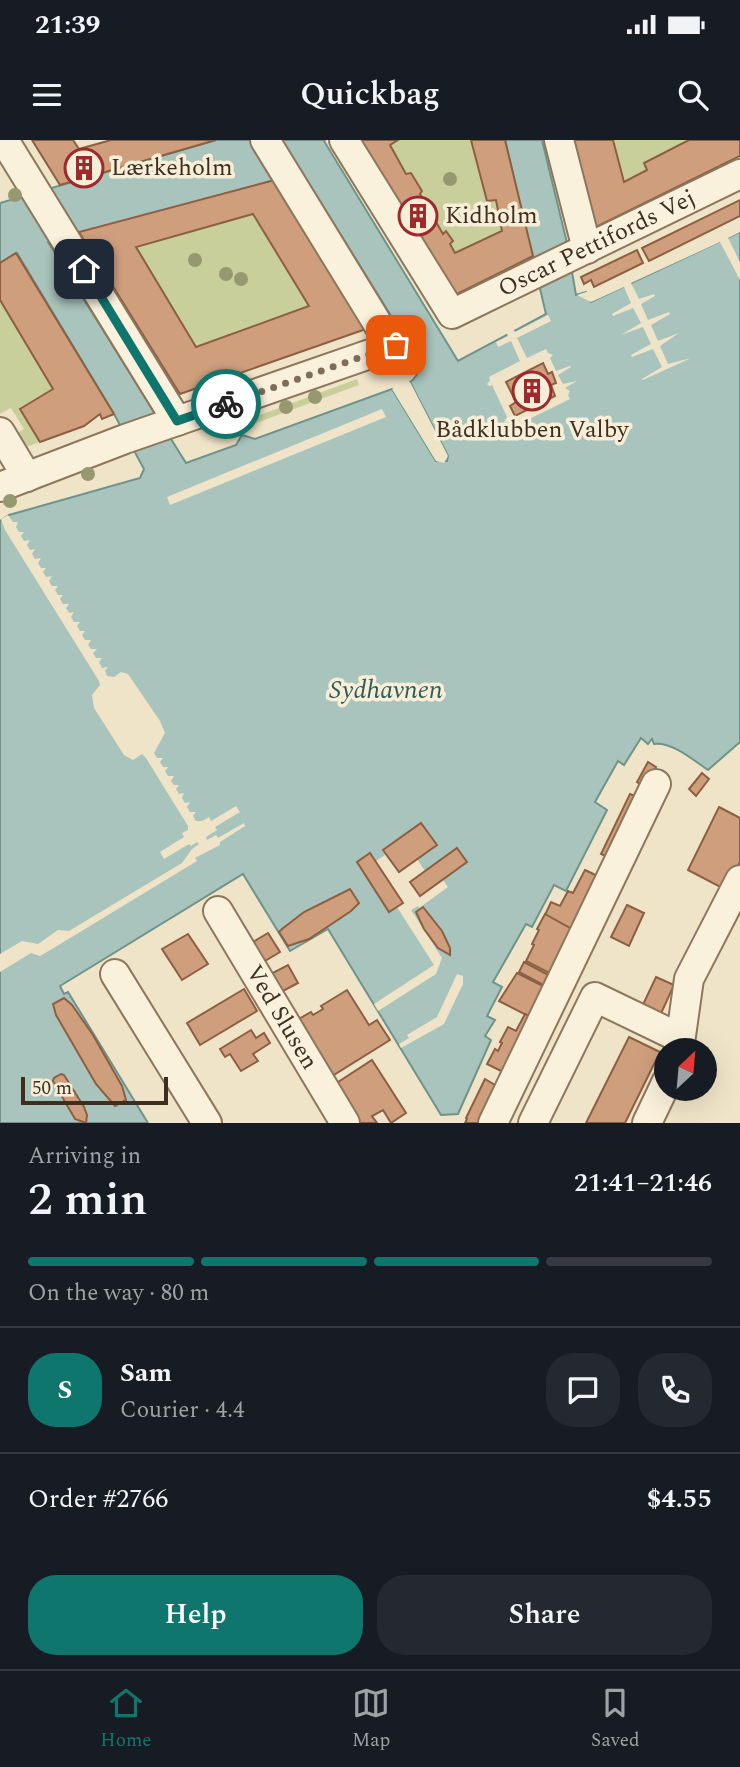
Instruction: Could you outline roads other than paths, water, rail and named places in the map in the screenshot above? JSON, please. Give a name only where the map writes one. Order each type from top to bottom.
[{"type":"street","points":[[4,140],[75,255],[172,422]]},
{"type":"street","points":[[0,487],[172,422],[394,346],[265,140]]},
{"type":"street","points":[[559,140],[580,258],[740,193]]},
{"type":"street","name":"Oscar Pettifords Vej","points":[[347,144],[452,314],[534,274],[580,258],[740,174]]},
{"type":"street","points":[[0,432],[27,477]]},
{"type":"street","points":[[493,1123],[656,785]]},
{"type":"street","points":[[680,1038],[689,979],[740,880]]},
{"type":"street","name":"Ved Slusen","points":[[218,911],[345,1123]]},
{"type":"street","points":[[115,974],[206,1123]]},
{"type":"street","points":[[533,1123],[595,997],[668,1038]]},
{"type":"street","points":[[647,1123],[657,1101]]},
{"type":"water","name":"Sydhavnen","points":[[216,140],[325,140],[458,361],[546,314],[505,140],[542,140],[567,243],[576,295],[586,292],[591,302],[740,232],[740,742],[708,770],[675,749],[654,744],[652,739],[648,744],[641,738],[624,765],[618,761],[595,802],[607,810],[566,891],[554,885],[532,927],[526,924],[493,982],[502,987],[487,1016],[495,1020],[485,1036],[491,1040],[458,1114],[441,1115],[328,929],[290,951],[243,874],[60,986],[64,994],[68,992],[148,1123],[0,1123],[0,521],[9,515],[140,478],[144,469],[17,253],[0,263],[0,203]],"holes":[[[300,169],[409,345],[418,369],[415,378],[410,382],[448,456],[447,461],[436,461],[392,389],[255,439],[242,435],[236,445],[186,463],[48,242],[275,180]]]},
{"type":"place","name":"Lærkeholm","points":[[84,168]]},
{"type":"place","name":"Kidholm","points":[[418,216]]},
{"type":"place","name":"Bådklubben Valby","points":[[532,391]]}]
